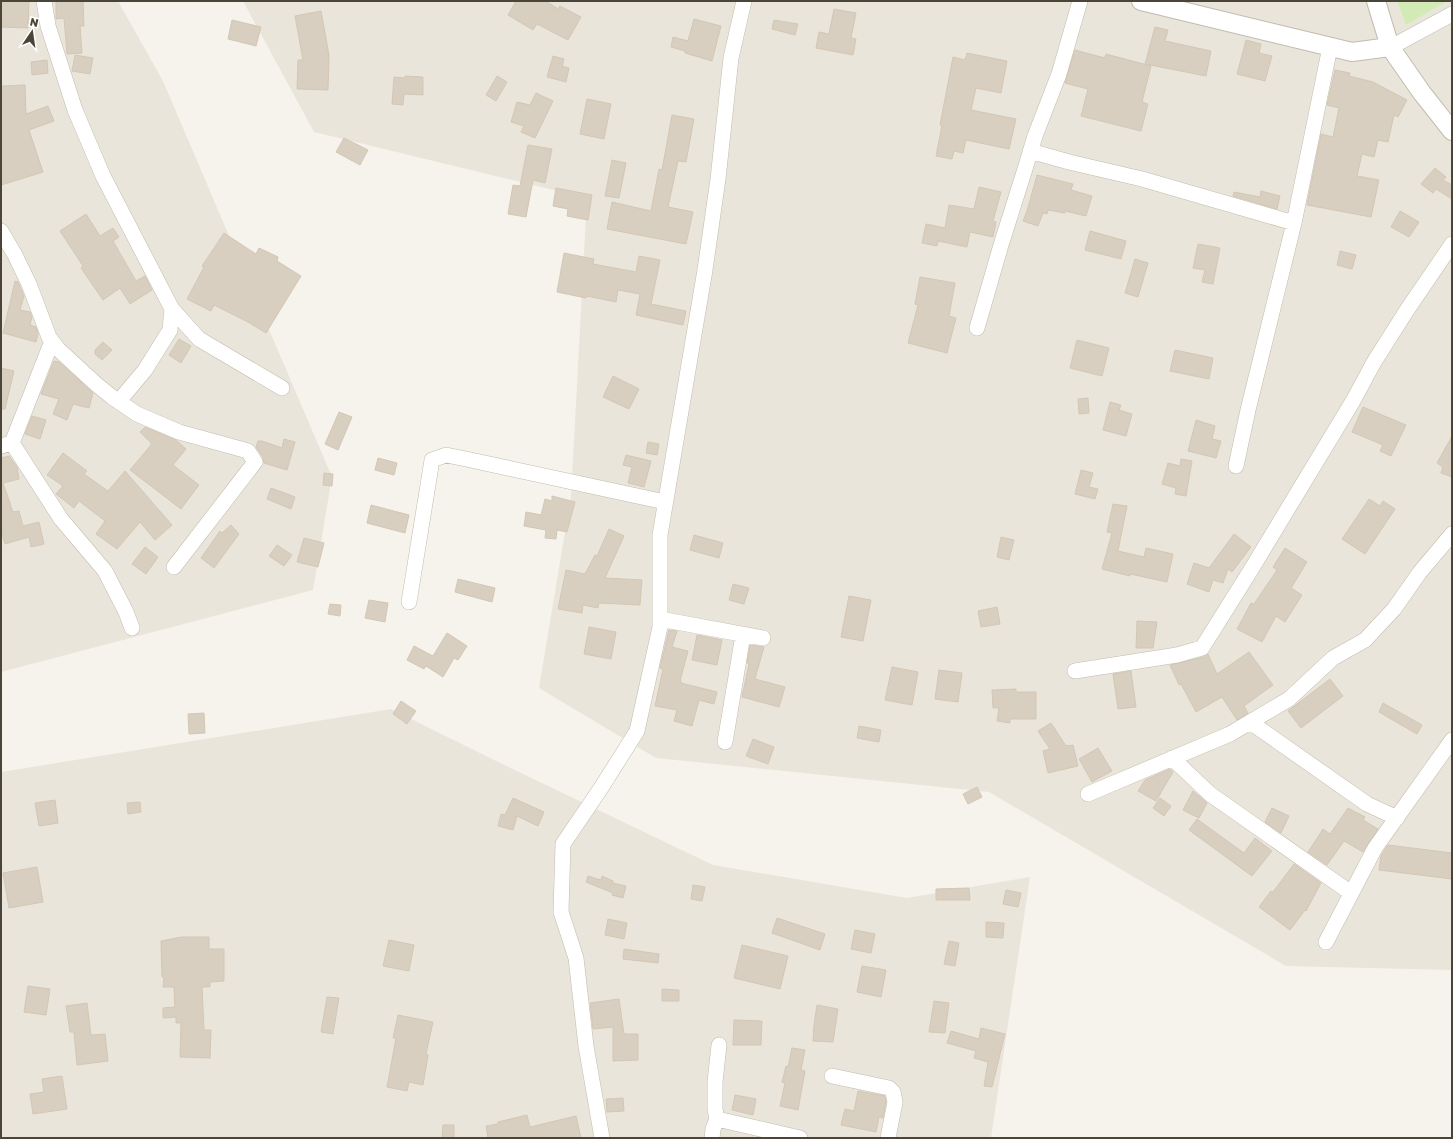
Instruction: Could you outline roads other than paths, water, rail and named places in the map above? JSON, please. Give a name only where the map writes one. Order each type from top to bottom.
[{"type":"street","points":[[44,1],[48,26],[75,110],[103,176],[172,309],[199,339],[282,388]]},
{"type":"street","points":[[602,1138],[586,1046],[576,958],[562,912],[563,844],[637,731],[660,626],[660,535],[716,194],[731,58],[744,1]]},
{"type":"street","points":[[977,328],[1030,151],[1059,74],[1080,1]]},
{"type":"street","points":[[1141,1],[1352,52],[1393,46],[1452,14]]},
{"type":"street","points":[[1376,1],[1390,47],[1422,93],[1452,131]]},
{"type":"street","points":[[1236,466],[1248,410],[1294,223],[1330,47]]},
{"type":"street","points":[[1030,151],[1069,162],[1142,179],[1294,223]]},
{"type":"street","points":[[1,231],[29,284],[46,331],[52,342],[96,384],[137,414],[179,432],[248,450],[255,462],[174,567]]},
{"type":"street","points":[[1075,671],[1177,655],[1202,648],[1253,567],[1353,401],[1374,362],[1402,316],[1452,244]]},
{"type":"street","points":[[119,401],[145,370],[170,330],[172,309]]},
{"type":"street","points":[[52,342],[6,444],[61,519],[104,571],[126,612],[132,628]]},
{"type":"street","points":[[409,602],[432,460],[446,455],[453,456],[666,502]]},
{"type":"street","points":[[1088,794],[1230,734],[1289,699],[1333,658],[1365,640],[1394,609],[1420,572],[1452,534]]},
{"type":"street","points":[[660,619],[763,638]]},
{"type":"street","points":[[725,742],[743,635]]},
{"type":"street","points":[[1250,722],[1367,804],[1397,818]]},
{"type":"street","points":[[1326,942],[1374,848],[1452,740]]},
{"type":"street","points":[[1172,758],[1210,794],[1351,893]]},
{"type":"street","points":[[712,1138],[713,1129],[717,1119],[715,1109],[715,1082],[719,1045]]},
{"type":"street","points":[[832,1076],[889,1088],[893,1092],[895,1102],[888,1138]]},
{"type":"street","points":[[717,1119],[800,1138]]}]
